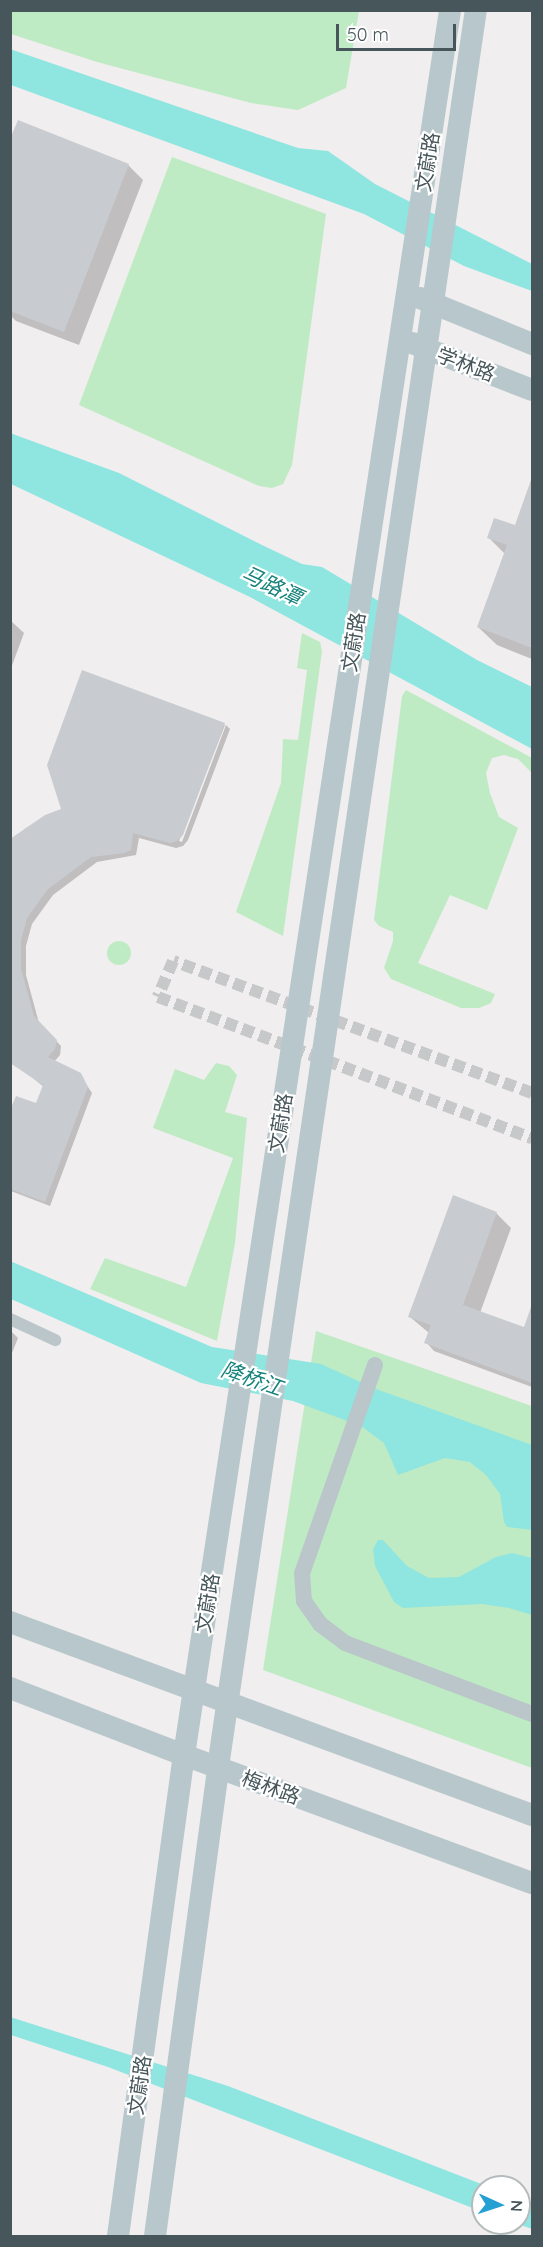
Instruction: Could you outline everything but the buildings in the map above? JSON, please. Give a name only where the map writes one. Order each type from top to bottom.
[{"type":"main road","name":"文蔚路","points":[[118,2236],[184,1755],[450,10]]},
{"type":"main road","name":"文蔚路","points":[[155,2236],[218,1767],[476,10]]},
{"type":"main road","points":[[406,292],[532,344]]},
{"type":"main road","name":"学林路","points":[[399,339],[532,390]]},
{"type":"main road","points":[[10,1622],[228,1700],[532,1815]]},
{"type":"main road","name":"梅林路","points":[[10,1688],[184,1755],[532,1883]]},
{"type":"street","points":[[10,1319],[55,1340]]},
{"type":"street","points":[[375,1366],[302,1573],[304,1601],[320,1624],[345,1643],[532,1714]]},
{"type":"green space","points":[[11,10],[359,11],[346,88],[298,110],[251,103],[97,62],[11,34]]},
{"type":"green space","points":[[172,157],[326,214],[292,465],[283,484],[272,488],[259,486],[79,405]]},
{"type":"green space","points":[[302,633],[320,642],[322,651],[283,936],[236,912],[281,783],[283,739],[298,740],[307,670],[297,668]]},
{"type":"green space","points":[[406,690],[532,758],[532,773],[518,759],[504,755],[492,758],[486,773],[490,793],[499,817],[518,828],[487,910],[450,895],[418,963],[495,994],[491,1003],[479,1008],[461,1008],[391,979],[384,968],[393,941],[393,932],[379,926],[374,920],[402,696]]},
{"type":"green space","points":[[119,941],[127,945],[131,953],[127,961],[119,965],[111,961],[107,953],[111,945]]},
{"type":"green space","points":[[216,1063],[229,1066],[237,1075],[225,1112],[247,1118],[235,1243],[217,1341],[90,1289],[105,1258],[186,1287],[233,1158],[153,1128],[175,1069],[204,1080]]},
{"type":"green space","points":[[316,1331],[532,1406],[532,1768],[263,1670]]},
{"type":"water","points":[[10,49],[298,148],[328,151],[375,184],[532,264],[532,291],[464,266],[364,214],[11,85]]},
{"type":"water","name":"马路潭","points":[[10,433],[119,473],[302,564],[322,567],[477,660],[532,687],[532,749],[250,597],[11,484]]},
{"type":"water","name":"降桥江","points":[[10,1261],[212,1347],[321,1364],[376,1389],[532,1445],[532,1530],[507,1527],[504,1522],[500,1494],[486,1475],[470,1462],[445,1458],[398,1475],[384,1443],[361,1426],[293,1401],[201,1383],[11,1299]]},
{"type":"water","points":[[378,1540],[383,1540],[407,1566],[429,1578],[459,1577],[496,1557],[512,1553],[532,1558],[532,1615],[509,1608],[482,1604],[403,1608],[394,1602],[375,1566],[373,1549]]},
{"type":"water","points":[[10,2017],[228,2086],[471,2180],[471,2207],[108,2067],[11,2035]]},
{"type":"water","points":[[531,2202],[532,2202],[531,2229]]},
{"type":"tunnel","points":[[532,1093],[173,961],[158,997],[532,1138]]}]
